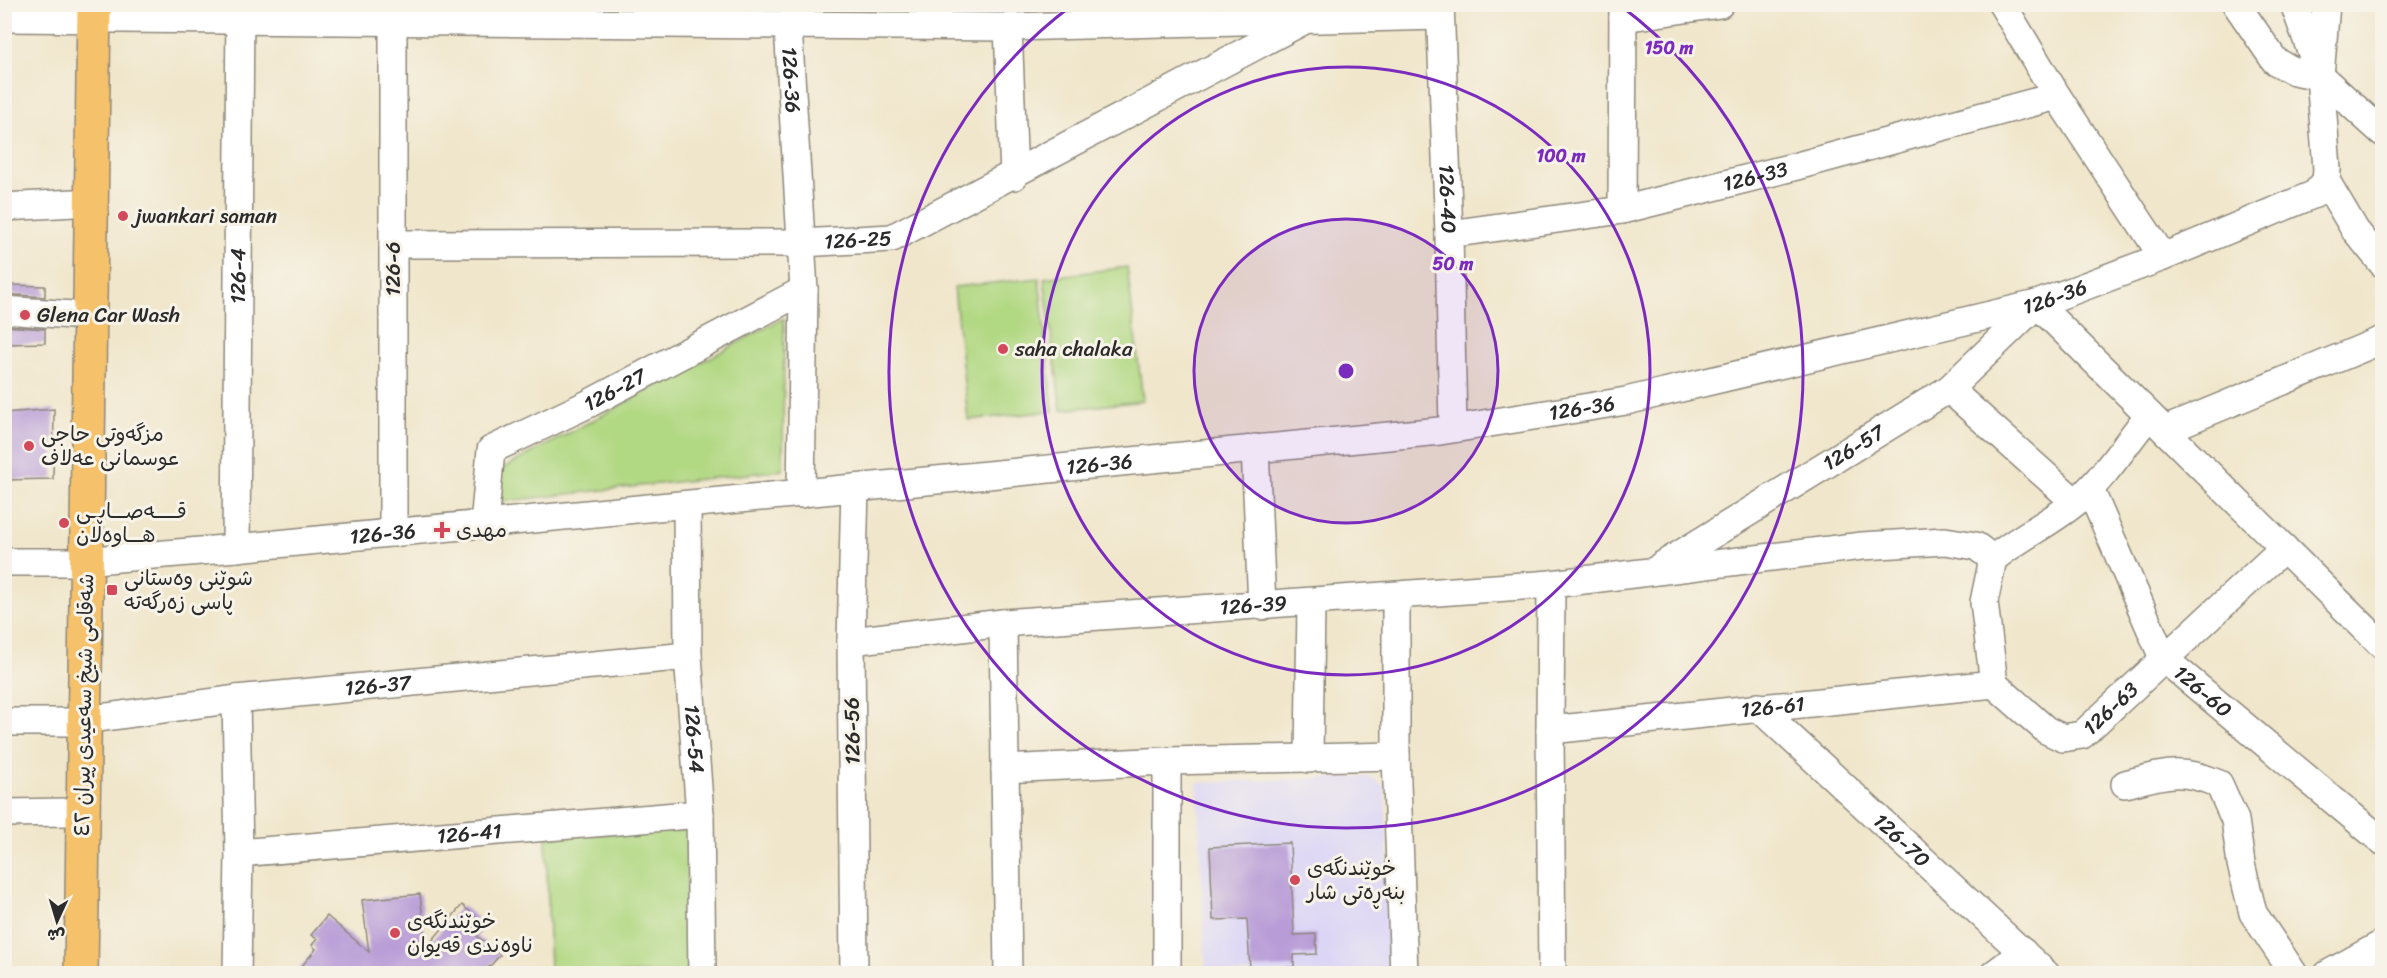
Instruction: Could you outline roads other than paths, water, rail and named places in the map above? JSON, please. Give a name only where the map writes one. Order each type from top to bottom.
[{"type":"main road","name":"شەقامی شیخ سەعیدی پیران ٤٢","points":[[79,561],[74,203],[85,11]]},
{"type":"main road","name":"شەقامی شیخ سەعیدی پیران ٤٢","points":[[68,974],[74,909],[85,11]]},
{"type":"main road","name":"شەقامی شیخ سەعیدی پیران ٤٢","points":[[77,721],[69,812],[74,909],[81,974]]},
{"type":"main road","points":[[58,974],[74,909]]},
{"type":"main road","points":[[74,909],[91,974]]},
{"type":"street","points":[[1622,210],[1623,11],[1720,4]]},
{"type":"street","points":[[2002,4],[2057,96],[2163,257]]},
{"type":"street","points":[[2236,4],[2275,61],[2294,71],[2320,76]]},
{"type":"street","points":[[2294,4],[2320,76],[2382,132]]},
{"type":"street","points":[[2326,4],[2320,76],[2326,181],[2355,230],[2382,263]]},
{"type":"street","points":[[4,18],[85,11],[393,13],[788,26],[1008,27],[1305,20],[1440,10]]},
{"type":"street","name":"126-40","points":[[1440,10],[1449,234],[1453,428]]},
{"type":"street","name":"126-4","points":[[236,548],[240,12]]},
{"type":"street","name":"126-6","points":[[393,13],[393,533]]},
{"type":"street","name":"126-25","points":[[393,244],[801,243],[892,238],[1014,176],[1305,20]]},
{"type":"street","name":"126-36","points":[[788,26],[804,290],[801,494]]},
{"type":"street","points":[[1008,27],[1014,176]]},
{"type":"street","name":"126-33","points":[[1449,234],[1622,210],[1797,166],[2057,96]]},
{"type":"street","name":"126-36","points":[[4,562],[79,561],[236,548],[801,494],[1453,428],[1626,401],[2037,304],[2163,257],[2315,194],[2326,181]]},
{"type":"street","points":[[4,207],[74,203]]},
{"type":"street","name":"126-27","points":[[484,525],[491,450],[588,404],[804,290]]},
{"type":"street","points":[[2037,304],[2382,645]]},
{"type":"street","name":"126-57","points":[[1654,570],[1949,389],[2037,304]]},
{"type":"street","points":[[4,310],[74,315]]},
{"type":"street","points":[[1994,684],[1984,602],[1993,559],[2009,545],[2083,496],[2157,422],[2382,340]]},
{"type":"street","points":[[1949,389],[2083,496]]},
{"type":"street","points":[[1255,448],[1262,606]]},
{"type":"street","name":"126-56","points":[[854,974],[851,642],[855,488]]},
{"type":"street","name":"126-60","points":[[2083,496],[2163,658],[2382,841]]},
{"type":"street","name":"126-54","points":[[687,505],[688,656],[700,814],[702,974]]},
{"type":"street","name":"126-39","points":[[851,642],[1003,623],[1551,584],[1862,546],[1945,541],[1976,546],[1993,559]]},
{"type":"street","name":"126-63","points":[[1994,684],[2046,730],[2063,738],[2082,735],[2284,548]]},
{"type":"street","points":[[1551,584],[1552,974]]},
{"type":"street","points":[[1396,596],[1396,756],[1404,974]]},
{"type":"street","points":[[1309,759],[1311,602]]},
{"type":"street","points":[[1003,623],[1008,974]]},
{"type":"street","name":"126-37","points":[[4,722],[77,721],[236,699],[688,656]]},
{"type":"street","name":"126-61","points":[[1550,730],[1994,684]]},
{"type":"street","points":[[236,699],[239,853],[237,974]]},
{"type":"street","name":"126-70","points":[[1758,707],[2046,974]]},
{"type":"street","points":[[1005,770],[1167,761],[1396,756]]},
{"type":"street","points":[[1167,761],[1167,974]]},
{"type":"street","points":[[2125,784],[2176,772],[2199,775],[2219,784],[2235,820],[2241,864],[2253,913],[2294,974]]},
{"type":"street","points":[[4,813],[69,812]]},
{"type":"street","name":"126-41","points":[[239,853],[700,814]]},
{"type":"street","points":[[2328,974],[2382,944]]},
{"type":"street","points":[[1994,974],[2023,952]]},
{"type":"place","name":"jwankari saman","points":[[123,216]]},
{"type":"place","name":"Glena Car Wash","points":[[25,315]]},
{"type":"place","name":"saha chalaka","points":[[1003,349]]},
{"type":"place","name":"مزگەوتی حاجی عوسمانی عەلاف","points":[[29,446]]},
{"type":"place","name":"قـــــەصـــابــی هـــاوەڵان","points":[[64,523]]},
{"type":"place","name":"مهدی","points":[[442,530]]},
{"type":"place","name":"شوێنی وەستانی پاسی زەرگەتە","points":[[112,590]]},
{"type":"place","name":"خوێندنگەی بنەڕەتی شار","points":[[1295,880]]},
{"type":"place","name":"خوێندنگەی ناوەندی قەیوان","points":[[395,933]]}]
